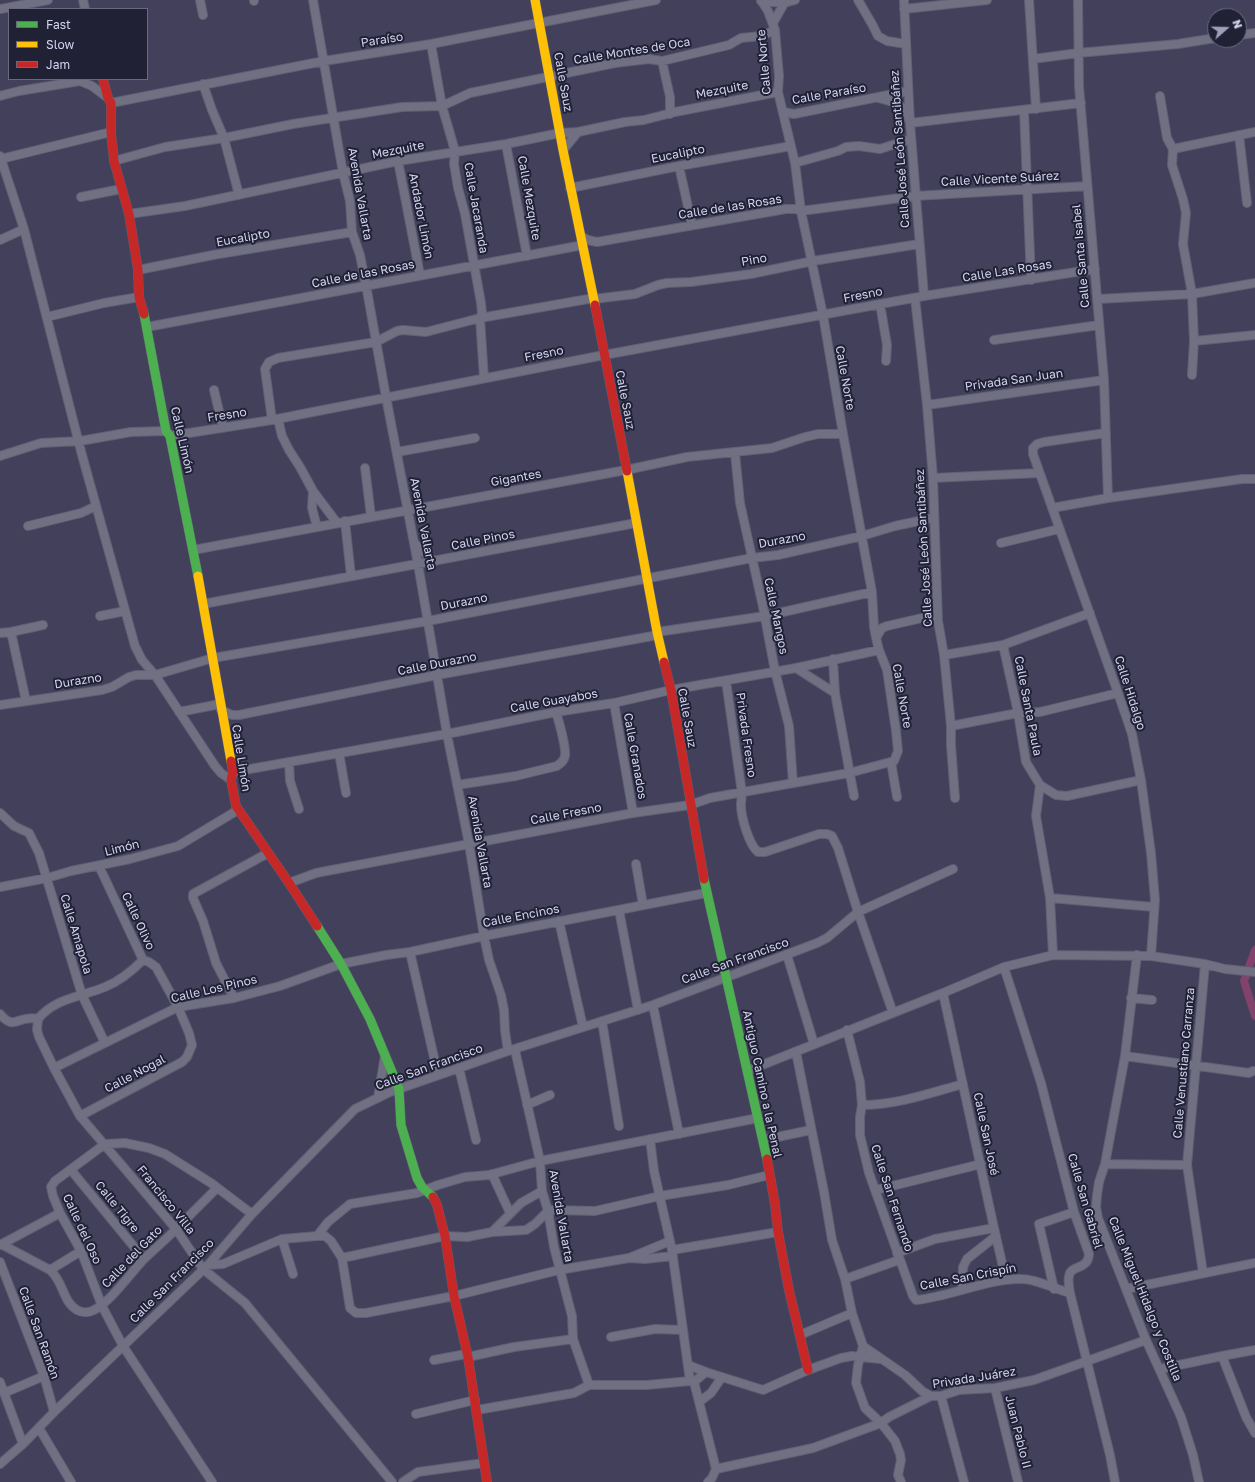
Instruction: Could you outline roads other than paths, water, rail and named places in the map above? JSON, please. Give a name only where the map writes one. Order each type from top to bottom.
[{"type":"street","points":[[0,9],[47,0]]},
{"type":"street","points":[[200,0],[203,15]]},
{"type":"street","name":"Avenida Vallarta","points":[[313,0],[343,173],[351,209],[352,232],[360,255],[415,544],[447,734],[469,844],[484,936],[489,960],[503,1002],[505,1031],[527,1105],[540,1162],[542,1191],[548,1212],[559,1270],[572,1316],[573,1339],[589,1385]]},
{"type":"street","name":"Calle Sauz","points":[[535,0],[570,188],[594,298],[647,579],[671,690],[690,805]]},
{"type":"street","name":"Paraíso","points":[[110,100],[324,61],[431,44],[650,0]]},
{"type":"street","points":[[761,0],[785,2],[795,0]]},
{"type":"street","name":"Calle Norte","points":[[761,0],[768,11],[774,26],[779,76],[778,92],[784,112],[795,164],[801,210],[813,261],[842,434],[872,592],[876,638],[887,670],[898,751],[892,761],[897,797]]},
{"type":"street","points":[[858,0],[878,36],[887,42],[906,44]]},
{"type":"street","name":"Calle José León Santibáñez","points":[[904,0],[911,139],[924,296]]},
{"type":"street","points":[[904,9],[987,0]]},
{"type":"street","points":[[1029,0],[1034,59],[1036,109]]},
{"type":"street","name":"Calle Santa Isabel","points":[[1078,0],[1078,53],[1081,103],[1104,380],[1108,498]]},
{"type":"street","points":[[774,26],[785,2]]},
{"type":"street","name":"Calle Montes de Oca","points":[[114,160],[165,147],[334,118],[402,107],[442,106],[470,93],[634,60],[649,59],[662,61],[729,45],[741,38],[761,36],[774,26]]},
{"type":"street","points":[[1034,59],[1078,53],[1178,44],[1207,39]]},
{"type":"street","name":"Calle Jacaranda","points":[[431,44],[442,106],[455,152],[454,164],[458,188],[465,214],[481,304],[482,313],[480,318],[484,378]]},
{"type":"street","points":[[662,61],[670,97],[670,114]]},
{"type":"street","name":"Calle Limón","points":[[103,80],[110,100],[114,160],[128,214],[138,270],[139,296],[147,327],[193,550],[224,727],[236,806]]},
{"type":"street","points":[[0,96],[18,91],[80,81],[92,86],[110,100]]},
{"type":"street","points":[[203,84],[224,138],[239,195]]},
{"type":"street","name":"Calle Paraíso","points":[[784,112],[794,114],[908,91]]},
{"type":"street","name":"Mezquite","points":[[128,214],[185,206],[398,161],[644,120],[778,92]]},
{"type":"street","points":[[1160,96],[1167,138],[1173,149],[1172,164],[1186,213],[1183,244],[1192,294],[1194,341],[1192,375]]},
{"type":"street","name":"Calle Paraíso","points":[[879,98],[889,100],[904,109],[910,123]]},
{"type":"street","points":[[910,123],[1081,103]]},
{"type":"street","points":[[1024,110],[1031,280]]},
{"type":"street","points":[[111,132],[0,158],[24,229],[96,506],[135,646],[142,660],[155,675],[215,766],[221,773],[232,776]]},
{"type":"street","points":[[563,150],[578,132]]},
{"type":"street","points":[[1173,149],[1255,132]]},
{"type":"street","points":[[1239,135],[1246,202]]},
{"type":"street","points":[[795,164],[838,151],[846,147],[859,146],[880,149],[911,139]]},
{"type":"street","name":"Calle Mezquite","points":[[506,144],[527,256]]},
{"type":"street","name":"Eucalipto","points":[[570,188],[679,166],[791,146]]},
{"type":"street","name":"Andador Limón","points":[[398,161],[420,275]]},
{"type":"street","points":[[679,166],[692,224]]},
{"type":"street","name":"Calle Vicente Suárez","points":[[915,196],[1087,186]]},
{"type":"street","points":[[81,197],[121,189]]},
{"type":"street","name":"Calle de las Rosas","points":[[597,242],[692,224],[786,209],[801,210],[915,196]]},
{"type":"street","points":[[0,240],[24,229]]},
{"type":"street","name":"Eucalipto","points":[[138,270],[213,255],[352,232]]},
{"type":"street","points":[[583,244],[588,240],[597,242]]},
{"type":"street","points":[[583,244],[590,246],[597,242]]},
{"type":"street","name":"Calle de las Rosas","points":[[147,327],[527,256],[583,244]]},
{"type":"street","name":"Pino","points":[[341,522],[313,491],[282,436],[275,420],[265,369],[270,362],[278,358],[376,342],[397,331],[404,330],[426,332],[480,318],[594,298],[635,294],[667,283],[691,282],[751,274],[813,261],[919,244]]},
{"type":"street","name":"Calle Las Rosas","points":[[924,296],[1094,269]]},
{"type":"street","points":[[1098,299],[1192,294],[1255,283]]},
{"type":"street","points":[[47,317],[139,296]]},
{"type":"street","name":"Fresno","points":[[0,456],[41,443],[80,441],[131,432],[168,434],[275,420],[604,354],[924,296]]},
{"type":"street","name":"Calle José León Santibáñez","points":[[915,298],[927,405],[933,478],[933,518],[938,621],[944,655],[951,726],[955,798]]},
{"type":"street","points":[[880,304],[887,345],[886,361]]},
{"type":"street","points":[[994,340],[1099,325]]},
{"type":"street","points":[[1194,341],[1255,335]]},
{"type":"street","name":"Privada San Juan","points":[[927,405],[1104,380]]},
{"type":"street","points":[[214,390],[223,428]]},
{"type":"street","name":"Calle Hidalgo","points":[[1106,433],[1037,444],[1033,448],[1033,454],[1132,734],[1141,780],[1151,852],[1154,907],[1151,956]]},
{"type":"street","name":"Gigantes","points":[[193,550],[408,509],[626,470],[687,457],[772,448],[818,434],[842,434]]},
{"type":"street","points":[[397,452],[475,438]]},
{"type":"street","name":"Calle Mangos","points":[[735,453],[740,503],[765,616],[775,671],[789,726],[793,783]]},
{"type":"street","points":[[365,468],[371,516]]},
{"type":"street","points":[[933,478],[1039,473]]},
{"type":"street","points":[[1052,508],[1108,498],[1255,479]]},
{"type":"street","points":[[313,491],[312,508],[317,527]]},
{"type":"street","points":[[28,526],[82,513],[96,506]]},
{"type":"street","name":"Durazno","points":[[0,705],[102,690],[112,687],[129,677],[136,675],[155,675],[212,658],[428,621],[752,558],[778,555],[862,536],[894,526],[933,518]]},
{"type":"street","points":[[341,522],[351,576]]},
{"type":"street","name":"Calle Pinos","points":[[203,604],[434,562],[636,522]]},
{"type":"street","points":[[1001,543],[1059,529]]},
{"type":"street","points":[[415,544],[434,562]]},
{"type":"street","name":"Calle Durazno","points":[[220,707],[232,715],[239,715],[438,675],[658,634],[765,616],[872,592]]},
{"type":"street","points":[[100,616],[125,611]]},
{"type":"street","name":"Calle Santa Paula","points":[[1040,785],[1026,762],[1018,713],[1003,645],[1090,613]]},
{"type":"street","points":[[874,615],[887,626]]},
{"type":"street","points":[[876,638],[882,628],[887,626],[922,618],[930,618],[938,621]]},
{"type":"street","points":[[0,633],[43,626]]},
{"type":"street","points":[[11,632],[26,701]]},
{"type":"street","points":[[944,655],[1003,645]]},
{"type":"street","name":"Calle Guayabos","points":[[232,776],[289,762],[447,734],[556,712],[614,703],[671,690],[796,668],[879,650]]},
{"type":"street","points":[[832,659],[835,693],[854,796]]},
{"type":"street","points":[[796,668],[835,693]]},
{"type":"street","name":"Privada Fresno","points":[[726,681],[742,793],[742,813],[751,844],[758,852],[765,852],[820,834],[832,836],[838,848],[858,912]]},
{"type":"street","points":[[951,726],[1018,713],[1040,712],[1118,693]]},
{"type":"street","name":"Calle Granados","points":[[614,703],[633,813]]},
{"type":"street","points":[[179,712],[220,707]]},
{"type":"street","points":[[457,785],[516,776],[557,766],[564,760],[565,753],[556,712]]},
{"type":"street","points":[[224,727],[230,720],[239,715]]},
{"type":"street","points":[[339,753],[346,793]]},
{"type":"street","name":"Calle Fresno","points":[[289,884],[316,873],[633,813],[690,805],[710,798],[849,773],[892,761]]},
{"type":"street","points":[[289,762],[290,781],[299,809]]},
{"type":"street","points":[[1053,955],[1050,898],[1036,816],[1040,785],[1056,795],[1067,796],[1141,780]]},
{"type":"street","name":"Antiguo Camino a la Penal","points":[[690,805],[706,893],[770,1174],[788,1290],[808,1370]]},
{"type":"street","points":[[236,806],[341,964],[370,1019],[399,1089],[401,1125],[417,1178],[422,1187],[433,1197],[445,1236],[454,1296],[477,1410],[487,1482]]},
{"type":"street","name":"Limón","points":[[0,887],[130,859],[184,843],[233,813],[236,810],[236,806]]},
{"type":"street","name":"Calle Amapola","points":[[0,813],[14,826],[26,831],[31,837],[41,858],[82,995],[105,1043]]},
{"type":"street","points":[[234,998],[216,963],[203,921],[193,898],[193,894],[268,853]]},
{"type":"street","points":[[636,864],[643,905]]},
{"type":"street","name":"Calle Olivo","points":[[99,866],[143,960],[156,967],[178,1007],[189,1033],[192,1045]]},
{"type":"street","name":"Calle San Francisco","points":[[0,1464],[23,1444],[54,1412],[206,1267],[252,1214],[355,1109],[399,1089],[653,1005],[817,943],[827,938],[858,912],[953,869]]},
{"type":"street","name":"Calle Encinos","points":[[341,964],[410,952],[559,921],[706,893]]},
{"type":"street","points":[[1050,898],[1154,907]]},
{"type":"street","points":[[619,910],[638,1010]]},
{"type":"street","points":[[858,912],[893,1013]]},
{"type":"street","points":[[559,921],[583,1027]]},
{"type":"street","points":[[410,952],[438,1075]]},
{"type":"street","points":[[787,955],[814,1044]]},
{"type":"street","points":[[747,1071],[943,993],[1004,967],[1053,955],[1151,956],[1205,964],[1225,969],[1255,972]]},
{"type":"street","name":"Calle Miguel Hidalgo y Costilla","points":[[1136,956],[1125,1056],[1106,1164],[1099,1182],[1096,1207],[1098,1218],[1146,1340],[1181,1418],[1193,1455],[1199,1482]]},
{"type":"street","points":[[0,1014],[9,1022],[13,1023],[27,1018],[38,1019],[52,1006],[103,988],[127,976],[143,960]]},
{"type":"street","name":"Calle Los Pinos","points":[[54,1068],[178,1007],[234,998],[280,986],[341,964]]},
{"type":"street","name":"Calle Venustiano Carranza","points":[[1203,1273],[1187,1165],[1205,964]]},
{"type":"street","name":"Calle San Gabriel","points":[[1004,967],[1041,1083],[1074,1212],[1089,1254],[1089,1259],[1086,1264],[1071,1271],[1068,1276],[1070,1293],[1110,1455],[1115,1482]]},
{"type":"street","name":"Calle San José","points":[[943,993],[1006,1280]]},
{"type":"street","points":[[1131,998],[1152,1000]]},
{"type":"street","points":[[653,1005],[679,1134]]},
{"type":"street","name":"Francisco Villa","points":[[38,1019],[37,1030],[39,1036],[54,1068],[80,1116],[176,1228],[206,1267],[245,1303],[392,1482]]},
{"type":"street","points":[[602,1021],[619,1126]]},
{"type":"street","name":"Calle San Fernando","points":[[847,1030],[860,1082],[862,1105],[860,1135],[869,1173],[898,1256],[913,1296],[916,1300]]},
{"type":"street","name":"Calle Nogal","points":[[80,1116],[182,1062],[188,1058],[192,1045]]},
{"type":"street","points":[[796,1052],[832,1240],[845,1279],[852,1313],[863,1346],[856,1383],[865,1408],[895,1441],[901,1460],[898,1475],[901,1482]]},
{"type":"street","points":[[378,1098],[385,1054]]},
{"type":"street","points":[[1125,1056],[1249,1073],[1253,1071]]},
{"type":"street","points":[[459,1068],[476,1140]]},
{"type":"street","points":[[862,1105],[879,1105],[899,1101],[963,1084]]},
{"type":"street","points":[[527,1105],[550,1095]]},
{"type":"street","points":[[317,1236],[328,1222],[350,1204],[422,1192],[424,1189],[466,1177],[492,1174],[540,1162],[758,1118]]},
{"type":"street","points":[[763,1140],[811,1130]]},
{"type":"street","points":[[650,1139],[654,1171],[670,1241],[688,1365],[716,1469],[712,1478],[708,1482]]},
{"type":"street","points":[[71,1170],[105,1144],[125,1143],[148,1148],[165,1154],[217,1188],[252,1214]]},
{"type":"street","points":[[876,1190],[981,1164]]},
{"type":"street","points":[[1106,1164],[1187,1165]]},
{"type":"street","name":"Calle del Oso","points":[[71,1170],[55,1181],[51,1187],[53,1196],[60,1213],[81,1251],[102,1306],[123,1346],[212,1482]]},
{"type":"street","name":"Calle Tigre","points":[[71,1170],[144,1259]]},
{"type":"street","points":[[492,1174],[510,1213]]},
{"type":"street","points":[[342,1258],[445,1236],[467,1237],[492,1232],[526,1230],[548,1212],[555,1210],[590,1211],[660,1196],[728,1185],[770,1174]]},
{"type":"street","name":"Calle del Gato","points":[[102,1306],[144,1259],[217,1188]]},
{"type":"street","points":[[492,1232],[521,1203],[542,1191]]},
{"type":"street","points":[[1054,1288],[1039,1224],[1074,1212]]},
{"type":"street","points":[[0,1244],[60,1213]]},
{"type":"street","points":[[845,1279],[935,1239],[994,1228]]},
{"type":"street","points":[[629,1258],[645,1259],[778,1232]]},
{"type":"street","points":[[206,1267],[223,1264],[282,1239],[325,1236],[331,1240],[342,1258],[350,1308],[356,1313],[366,1313],[454,1296],[559,1270],[629,1258],[670,1241]]},
{"type":"street","points":[[962,1290],[963,1267],[967,1259],[996,1236]]},
{"type":"street","points":[[282,1239],[292,1274]]},
{"type":"street","points":[[0,1244],[57,1275],[67,1299],[78,1311],[92,1311],[102,1306]]},
{"type":"street","points":[[50,1270],[81,1251]]},
{"type":"street","name":"Calle San Ramón","points":[[0,1262],[44,1376],[54,1412]]},
{"type":"street","points":[[1126,1289],[1255,1263]]},
{"type":"street","name":"Calle San Crispín","points":[[916,1300],[1006,1280],[1023,1279],[1034,1280],[1070,1293]]},
{"type":"street","points":[[800,1335],[852,1313]]},
{"type":"street","points":[[611,1337],[655,1329],[683,1330]]},
{"type":"street","points":[[434,1360],[573,1339]]},
{"type":"street","name":"Privada Juárez","points":[[716,1469],[813,1448],[881,1424],[889,1417],[931,1396],[941,1396],[959,1390],[995,1388],[1034,1380],[1086,1360],[1146,1340]]},
{"type":"street","points":[[863,1346],[905,1375],[922,1391],[931,1396]]},
{"type":"street","points":[[1160,1369],[1255,1350]]},
{"type":"street","points":[[688,1365],[763,1390],[808,1370],[841,1358],[852,1356],[880,1359]]},
{"type":"street","points":[[1222,1356],[1246,1417],[1255,1434]]},
{"type":"street","points":[[477,1410],[574,1393],[589,1385],[647,1385],[692,1382],[706,1372]]},
{"type":"street","points":[[3,1399],[44,1376]]},
{"type":"street","points":[[699,1402],[711,1393],[722,1377]]},
{"type":"street","points":[[0,1382],[3,1399],[23,1444]]},
{"type":"street","name":"Juan Pablo II","points":[[995,1388],[1018,1482]]},
{"type":"street","points":[[941,1396],[964,1482]]},
{"type":"street","points":[[416,1414],[475,1400]]},
{"type":"street","points":[[39,1428],[71,1482]]},
{"type":"street","points":[[403,1482],[418,1472],[484,1463]]},
{"type":"waterway","points":[[1255,950],[1244,981],[1255,1016]]}]
